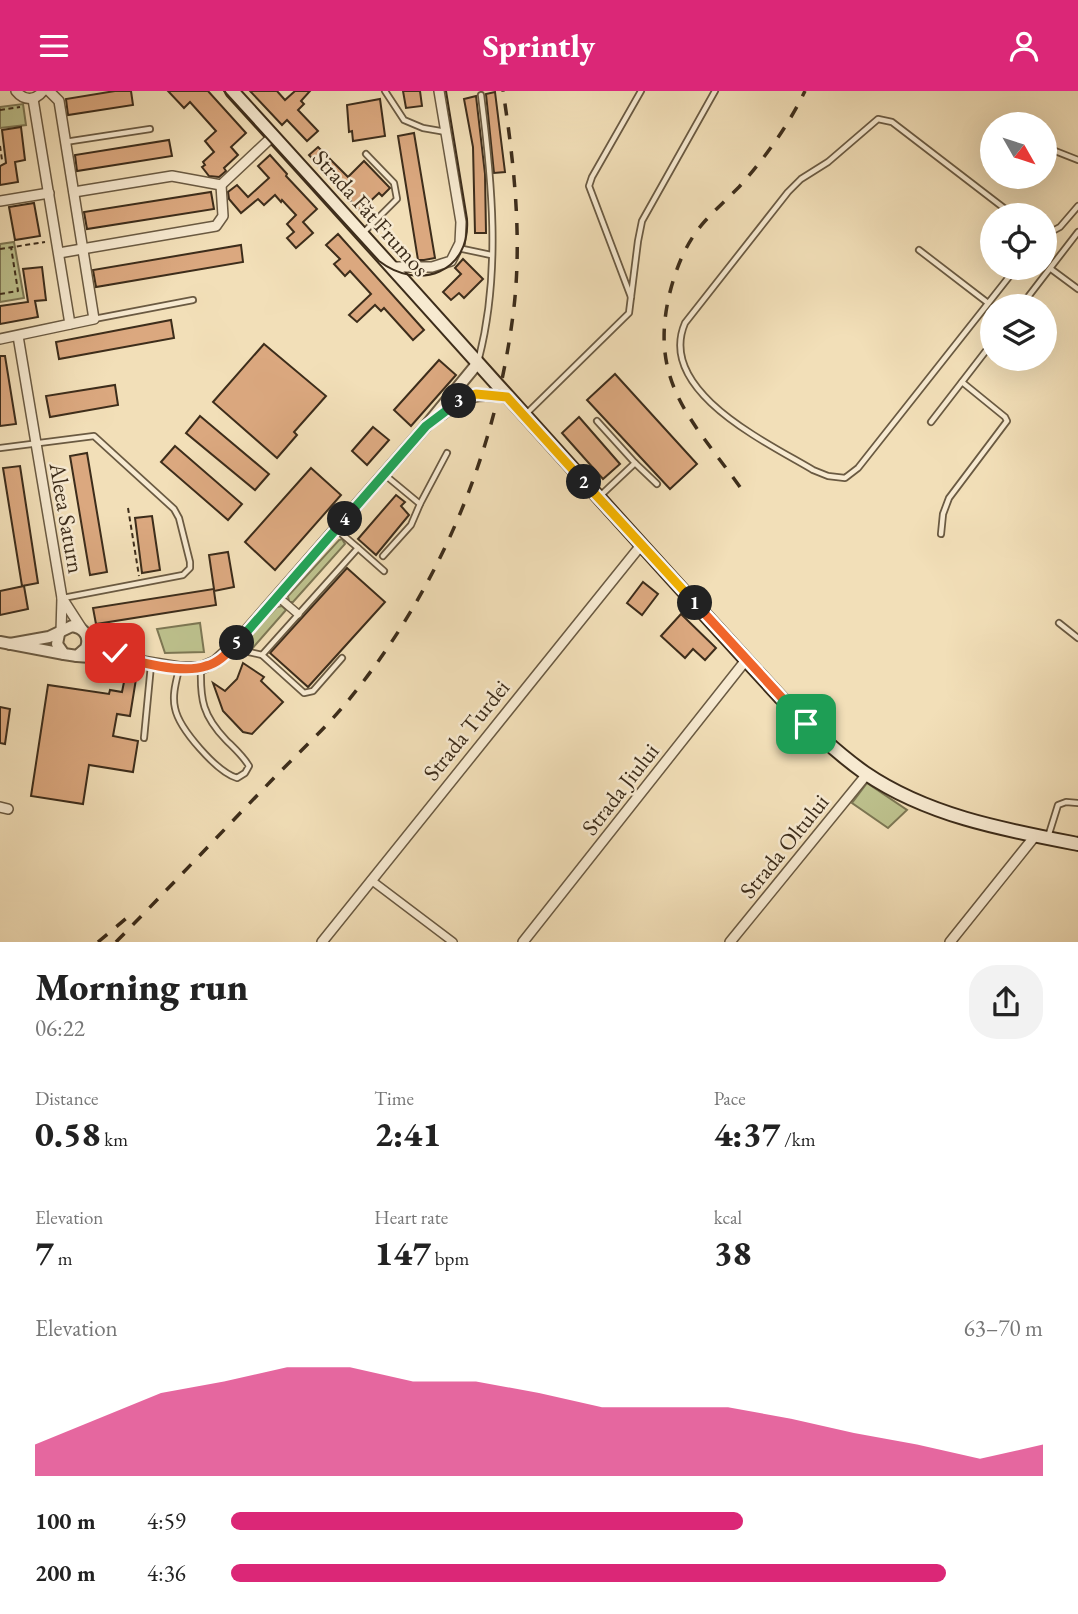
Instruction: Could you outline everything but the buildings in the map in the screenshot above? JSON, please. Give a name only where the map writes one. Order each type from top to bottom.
[{"type":"main road","name":"Strada Făt Frumos","points":[[232,91],[598,498],[824,741],[867,774],[897,791],[957,816],[986,825],[1078,844]]},
{"type":"street","points":[[16,91],[23,98],[34,102]]},
{"type":"street","points":[[43,91],[34,102],[70,324]]},
{"type":"street","points":[[0,339],[94,319],[59,101],[49,91]]},
{"type":"street","points":[[392,267],[432,267],[451,261],[458,248],[461,222],[439,91]]},
{"type":"street","points":[[59,253],[216,226],[223,216],[221,185],[273,135]]},
{"type":"street","points":[[74,191],[172,176],[221,185]]},
{"type":"street","points":[[0,201],[49,193]]},
{"type":"street","name":"Aleea Saturn","points":[[18,336],[62,599],[60,633]]},
{"type":"street","points":[[5,643],[77,656],[130,660],[179,668],[201,668],[215,662],[237,642],[385,475],[477,363]]},
{"type":"street","points":[[426,426],[467,397],[484,394],[507,397]]},
{"type":"street","name":"Strada Turdei","points":[[322,942],[642,544]]},
{"type":"street","points":[[277,596],[298,614]]},
{"type":"street","name":"Aleea Saturn","points":[[62,599],[84,631]]},
{"type":"street","points":[[5,643],[40,640],[72,626],[130,660]]},
{"type":"street","points":[[77,656],[86,648],[88,638],[84,631]]},
{"type":"street","points":[[60,633],[57,643],[64,654]]},
{"type":"street","name":"Strada Jiului","points":[[523,942],[746,660]]},
{"type":"street","name":"Strada Oltului","points":[[730,942],[867,774]]},
{"type":"street","points":[[950,942],[1041,837]]},
{"type":"street","points":[[371,880],[453,942]]},
{"type":"lane","points":[[385,91],[404,120],[447,133]]},
{"type":"lane","points":[[632,299],[589,186],[641,91]]},
{"type":"lane","points":[[524,416],[629,313],[642,221],[715,91]]},
{"type":"lane","points":[[477,363],[486,327],[493,210],[491,169],[481,95]]},
{"type":"lane","points":[[980,313],[858,468],[845,478],[828,476],[813,470],[723,413],[707,400],[694,384],[680,350],[685,323],[788,192],[801,179],[828,162],[877,118],[892,122],[997,203]]},
{"type":"lane","points":[[65,142],[150,129]]},
{"type":"lane","points":[[1057,152],[1078,160]]},
{"type":"lane","points":[[362,233],[397,199],[394,183],[366,154]]},
{"type":"lane","points":[[1057,229],[1078,206]]},
{"type":"lane","points":[[1057,260],[1078,232]]},
{"type":"lane","points":[[458,248],[491,255]]},
{"type":"lane","points":[[919,250],[980,297]]},
{"type":"lane","points":[[1057,274],[1078,289]]},
{"type":"lane","points":[[995,294],[1006,280]]},
{"type":"lane","points":[[1030,294],[1041,280]]},
{"type":"lane","points":[[94,319],[193,300]]},
{"type":"lane","points":[[931,422],[980,359]]},
{"type":"lane","points":[[941,534],[943,515],[949,498],[1007,421],[962,382]]},
{"type":"lane","points":[[597,421],[657,484]]},
{"type":"lane","name":"Aleea Saturn","points":[[0,448],[94,436],[174,509],[179,518],[190,568],[187,572],[178,578],[62,599]]},
{"type":"lane","points":[[383,556],[411,524],[447,453]]},
{"type":"lane","points":[[598,498],[635,463]]},
{"type":"lane","points":[[385,475],[420,504]]},
{"type":"lane","points":[[336,529],[384,571]]},
{"type":"lane","points":[[262,655],[358,548]]},
{"type":"lane","points":[[1059,623],[1078,638]]},
{"type":"lane","points":[[237,642],[249,652],[262,655],[301,692],[307,694],[313,691],[342,659]]},
{"type":"lane","points":[[144,738],[152,664]]},
{"type":"lane","points":[[179,668],[174,693],[178,721],[208,757],[229,775],[237,778],[245,773],[249,766],[215,729],[207,715],[200,700],[201,668]]},
{"type":"lane","points":[[1041,837],[1058,806],[1066,801],[1078,803]]},
{"type":"path","points":[[0,110],[34,102]]},
{"type":"path","points":[[0,146],[0,160]]},
{"type":"path","points":[[0,249],[57,240]]},
{"type":"path","points":[[0,294],[18,291],[11,247]]},
{"type":"path","points":[[128,508],[140,585]]},
{"type":"green space","points":[[23,104],[26,125],[0,128],[0,107]]},
{"type":"green space","points":[[14,242],[24,298],[0,302],[0,244]]},
{"type":"green space","points":[[342,539],[345,544],[293,602],[289,602],[288,596]]},
{"type":"green space","points":[[282,606],[286,610],[251,650],[246,640],[277,607]]},
{"type":"green space","points":[[200,623],[204,652],[165,653],[157,629]]},
{"type":"green space","points":[[867,783],[907,810],[888,828],[852,803]]},
{"type":"tram line","points":[[224,91],[379,261],[410,275],[440,271],[451,264],[461,252],[466,237],[467,219],[446,91]]},
{"type":"railway","points":[[116,942],[347,702],[410,613],[459,516],[494,414],[514,307],[516,199],[503,91]]},
{"type":"railway","points":[[740,487],[691,419],[678,397],[670,375],[665,350],[665,323],[670,292],[683,254],[693,237],[767,153],[805,91]]},
{"type":"railway","points":[[98,942],[129,916]]},
{"type":"route","points":[[115,653],[130,660],[179,668],[201,668],[215,662],[237,642],[426,426],[467,397],[484,394],[507,397],[806,724]]}]
